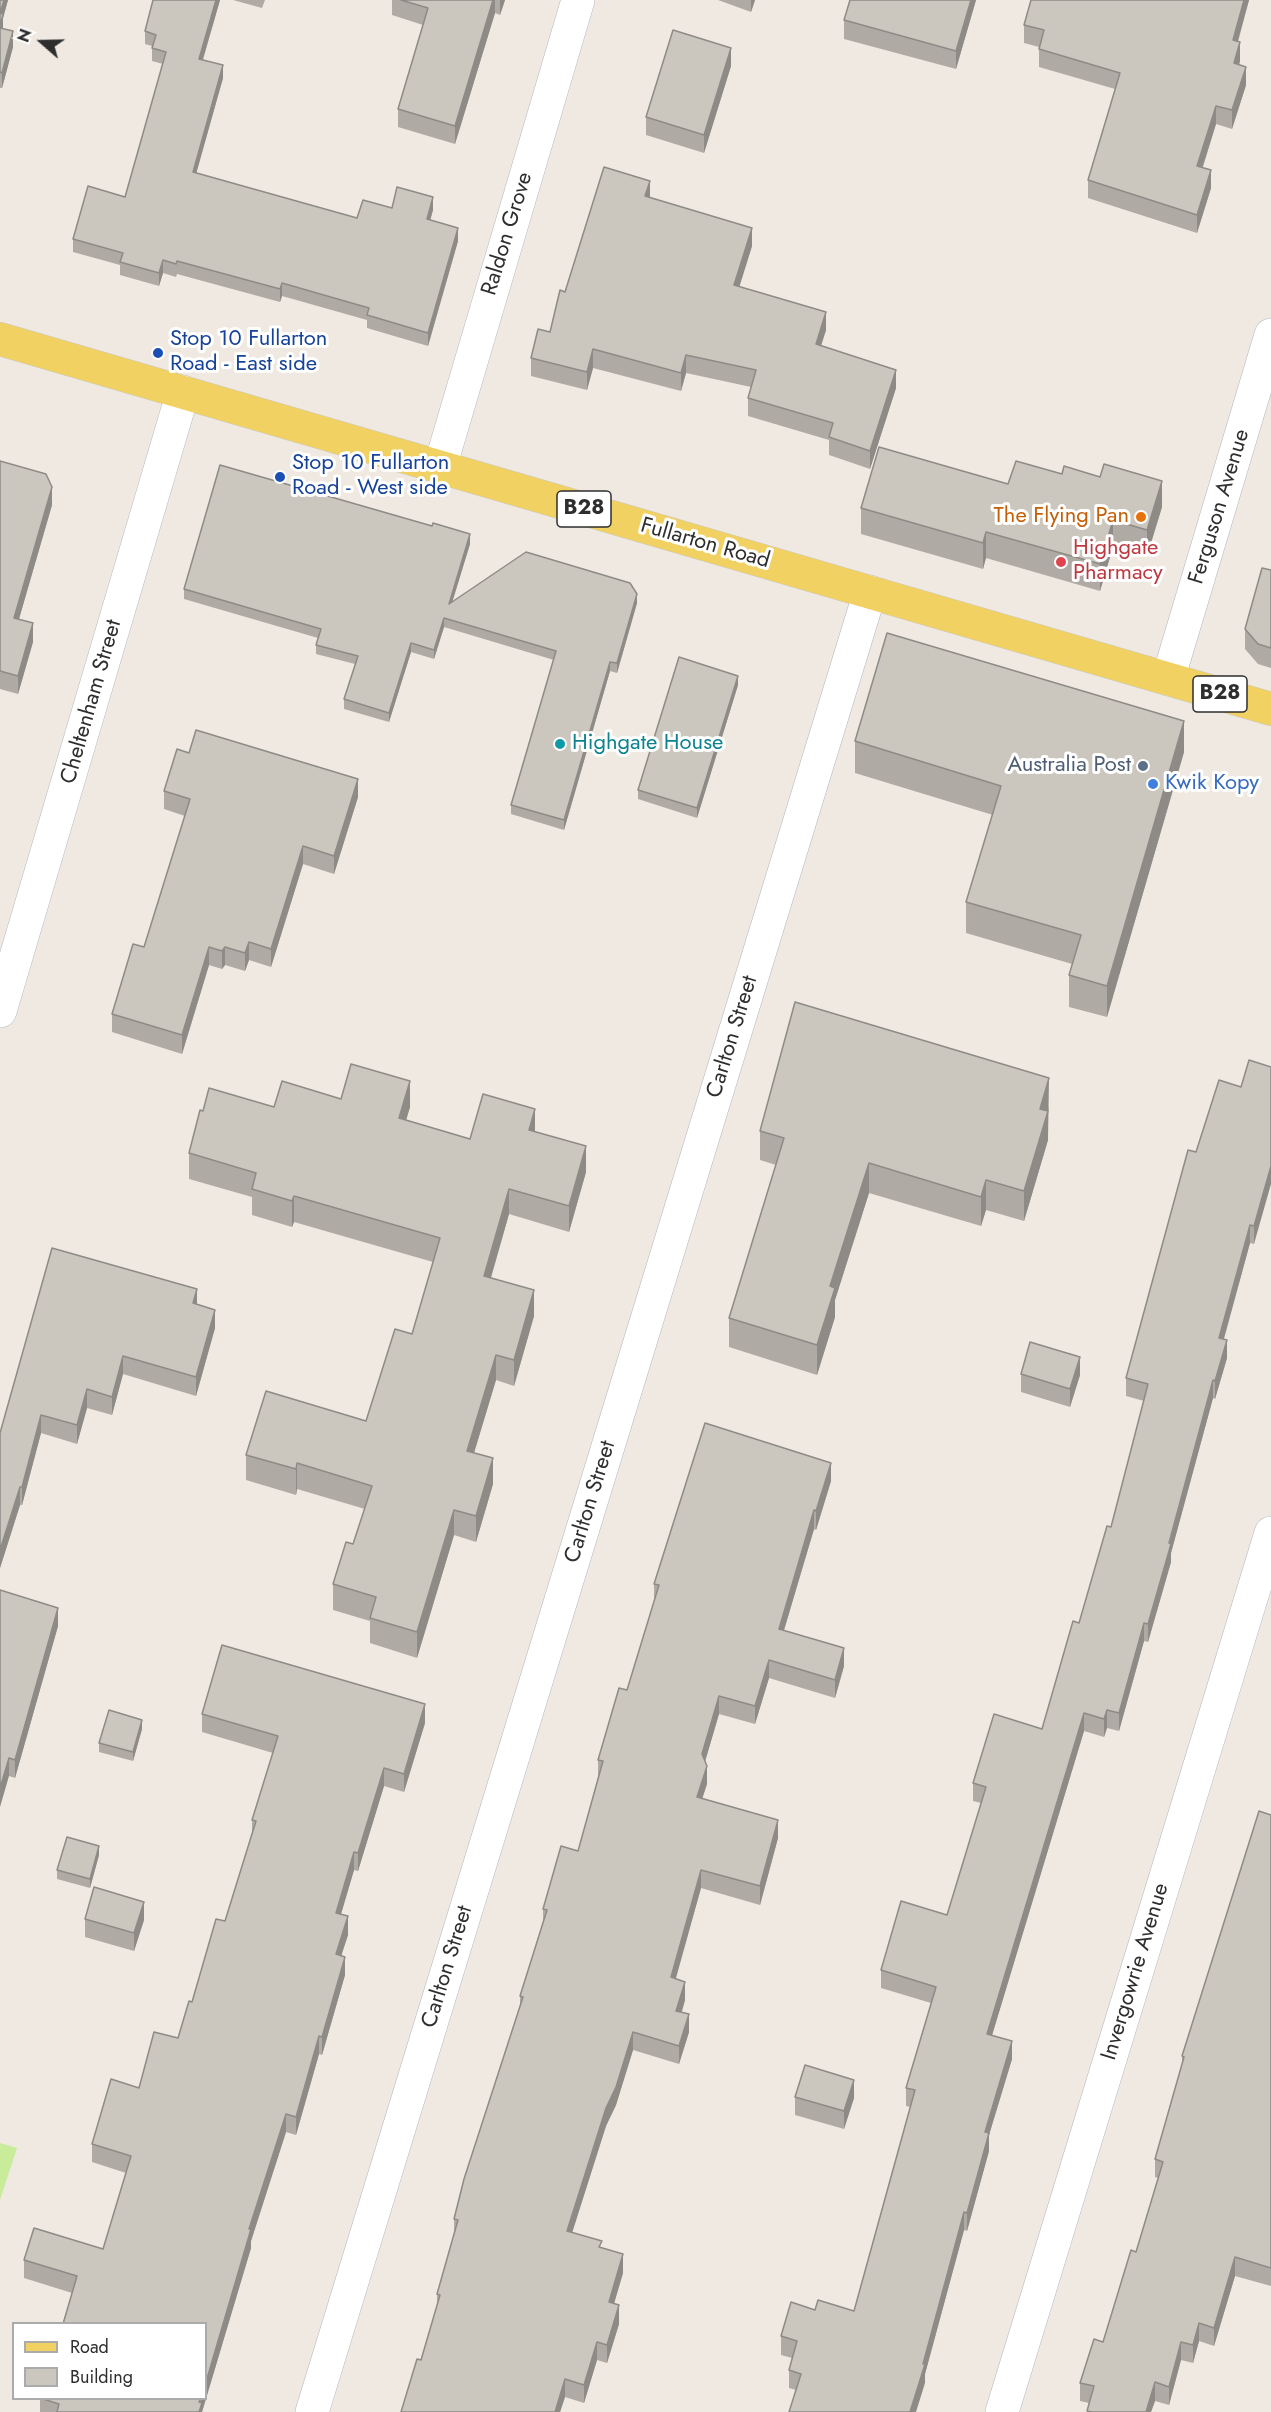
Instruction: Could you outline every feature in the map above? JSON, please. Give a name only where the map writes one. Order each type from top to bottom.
[{"type":"main road","name":"Fullarton Road","points":[[0,339],[1271,709]]},
{"type":"street","name":"Raldon Grove","points":[[440,467],[578,0]]},
{"type":"street","name":"Ferguson Avenue","points":[[1168,679],[1271,335]]},
{"type":"street","name":"Cheltenham Street","points":[[0,1011],[183,392]]},
{"type":"street","name":"Carlton Street","points":[[312,2412],[870,592]]},
{"type":"street","name":"Invergowrie Avenue","points":[[1002,2412],[1271,1533]]},
{"type":"green space","points":[[0,2143],[17,2148],[0,2200]]},
{"type":"building","points":[[0,0],[4,0],[0,13]]},
{"type":"building","points":[[153,0],[216,0],[199,59],[223,65],[193,172],[357,218],[363,200],[392,208],[397,187],[433,197],[427,219],[458,228],[428,333],[367,315],[369,308],[282,283],[280,289],[177,261],[176,264],[163,260],[159,273],[120,262],[123,253],[73,239],[88,186],[125,197],[166,52],[152,48],[156,35],[145,31]]},
{"type":"building","points":[[401,0],[493,0],[455,126],[398,109],[428,8]]},
{"type":"building","points":[[850,0],[971,0],[956,51],[844,20]]},
{"type":"building","points":[[1031,0],[1244,0],[1233,40],[1240,42],[1234,63],[1246,67],[1232,110],[1216,106],[1197,166],[1211,170],[1197,215],[1088,180],[1120,73],[1039,49],[1044,30],[1024,25]]},
{"type":"building","points":[[0,28],[13,31],[2,73],[0,72]]},
{"type":"building","points":[[673,30],[731,48],[704,135],[646,117]]},
{"type":"building","points":[[604,167],[650,181],[645,196],[752,228],[734,285],[826,312],[816,344],[896,370],[870,451],[829,437],[833,423],[748,398],[756,370],[686,355],[681,373],[593,349],[587,372],[531,358],[538,329],[550,332],[560,290],[565,292]]},
{"type":"building","points":[[879,447],[1008,484],[1016,461],[1062,474],[1064,466],[1100,477],[1104,464],[1162,481],[1147,530],[1113,520],[1100,564],[986,532],[983,543],[861,508]]},
{"type":"building","points":[[0,461],[46,474],[52,487],[14,618],[33,623],[18,676],[0,671]]},
{"type":"building","points":[[220,465],[432,526],[433,523],[470,534],[449,604],[526,552],[630,583],[637,594],[617,663],[610,662],[564,820],[511,805],[556,651],[444,618],[434,650],[411,643],[389,713],[344,699],[358,656],[316,645],[321,629],[184,589]]},
{"type":"building","points":[[1262,568],[1271,570],[1271,648],[1258,644],[1245,629]]},
{"type":"building","points":[[887,633],[1184,721],[1107,986],[1069,975],[1081,935],[966,902],[1001,786],[855,741]]},
{"type":"building","points":[[679,657],[738,676],[697,808],[638,790]]},
{"type":"building","points":[[196,730],[358,779],[334,856],[303,846],[271,949],[249,942],[245,953],[225,947],[222,951],[209,947],[182,1035],[112,1014],[133,944],[144,947],[190,799],[164,791],[177,749],[189,753]]},
{"type":"building","points":[[795,1002],[1049,1078],[1040,1109],[1048,1111],[1024,1191],[986,1180],[981,1197],[869,1163],[830,1286],[835,1288],[817,1345],[729,1318],[784,1138],[760,1131]]},
{"type":"building","points":[[1249,1060],[1271,1067],[1271,1166],[1254,1226],[1250,1225],[1219,1338],[1227,1340],[1215,1381],[1213,1380],[1169,1543],[1171,1544],[1148,1624],[1144,1623],[1119,1713],[1107,1710],[1104,1719],[1084,1713],[987,2034],[1012,2041],[985,2132],[989,2133],[967,2213],[964,2212],[923,2364],[925,2364],[910,2412],[789,2412],[801,2374],[789,2370],[797,2341],[781,2336],[791,2302],[815,2310],[818,2300],[854,2311],[915,2090],[906,2088],[936,1987],[881,1970],[901,1901],[947,1915],[986,1787],[973,1783],[994,1714],[1042,1729],[1073,1621],[1079,1623],[1107,1526],[1111,1527],[1148,1384],[1126,1378],[1188,1150],[1196,1152],[1219,1080],[1241,1087]]},
{"type":"building","points":[[351,1064],[410,1081],[399,1118],[470,1139],[483,1094],[535,1109],[529,1130],[586,1146],[569,1206],[509,1189],[484,1276],[534,1290],[514,1360],[496,1355],[467,1451],[493,1458],[476,1516],[454,1510],[417,1632],[370,1618],[376,1597],[333,1584],[346,1542],[353,1544],[372,1486],[297,1463],[296,1469],[246,1455],[266,1391],[366,1421],[395,1329],[412,1334],[440,1238],[294,1196],[292,1201],[252,1189],[256,1173],[189,1153],[200,1110],[203,1111],[209,1088],[274,1107],[282,1081],[341,1099]]},
{"type":"building","points":[[52,1248],[197,1289],[193,1303],[215,1310],[196,1377],[123,1356],[112,1397],[87,1389],[77,1425],[41,1415],[22,1487],[20,1487],[0,1550],[0,1433]]},
{"type":"building","points":[[1030,1342],[1080,1357],[1070,1389],[1021,1374]]},
{"type":"building","points":[[705,1423],[831,1463],[816,1511],[814,1510],[779,1629],[844,1648],[835,1680],[769,1660],[755,1706],[719,1696],[702,1754],[707,1766],[697,1797],[778,1820],[760,1886],[701,1870],[671,1977],[685,1982],[676,2011],[689,2014],[679,2046],[633,2032],[616,2087],[606,2108],[567,2231],[602,2241],[599,2247],[623,2254],[609,2302],[619,2305],[607,2345],[597,2342],[584,2385],[565,2379],[555,2412],[401,2412],[417,2359],[421,2360],[440,2295],[437,2294],[458,2220],[454,2219],[464,2179],[523,1997],[520,1996],[547,1910],[543,1909],[561,1846],[578,1851],[603,1761],[598,1760],[619,1688],[627,1690],[659,1585],[654,1584]]},
{"type":"building","points":[[0,1590],[58,1608],[15,1760],[9,1758],[0,1788]]},
{"type":"building","points":[[222,1645],[425,1704],[404,1774],[384,1768],[358,1853],[354,1852],[336,1913],[348,1916],[336,1954],[345,1957],[296,2117],[286,2114],[249,2229],[251,2229],[207,2379],[207,2322],[64,2322],[77,2276],[24,2260],[34,2228],[103,2249],[131,2156],[92,2144],[111,2079],[139,2088],[154,2032],[178,2038],[189,2001],[192,2002],[216,1919],[225,1921],[256,1821],[252,1820],[278,1736],[202,1714]]},
{"type":"building","points":[[109,1710],[142,1720],[133,1752],[99,1743]]},
{"type":"building","points":[[1259,1811],[1271,1815],[1271,2268],[1235,2257],[1214,2328],[1199,2323],[1193,2345],[1181,2342],[1169,2387],[1155,2382],[1146,2412],[1087,2411],[1094,2386],[1080,2383],[1094,2339],[1103,2342],[1131,2250],[1136,2252],[1163,2162],[1155,2159],[1184,2057],[1182,2056]]},
{"type":"building","points":[[67,1837],[99,1846],[90,1879],[57,1870]]},
{"type":"building","points":[[94,1887],[144,1902],[134,1933],[85,1919]]},
{"type":"building","points":[[805,2065],[854,2080],[844,2111],[795,2097]]},
{"type":"building","points":[[46,2400],[200,2400],[199,2402],[202,2403],[199,2412],[57,2412],[59,2404]]},
{"type":"place","name":"Stop 10 Fullarton Road - East side","points":[[158,353]]},
{"type":"place","name":"Stop 10 Fullarton Road - West side","points":[[280,477]]},
{"type":"place","name":"The Flying Pan","points":[[1141,517]]},
{"type":"place","name":"Highgate Pharmacy","points":[[1061,562]]},
{"type":"place","name":"Highgate House","points":[[560,744]]},
{"type":"place","name":"Australia Post","points":[[1143,766]]},
{"type":"place","name":"Kwik Kopy","points":[[1153,784]]}]
